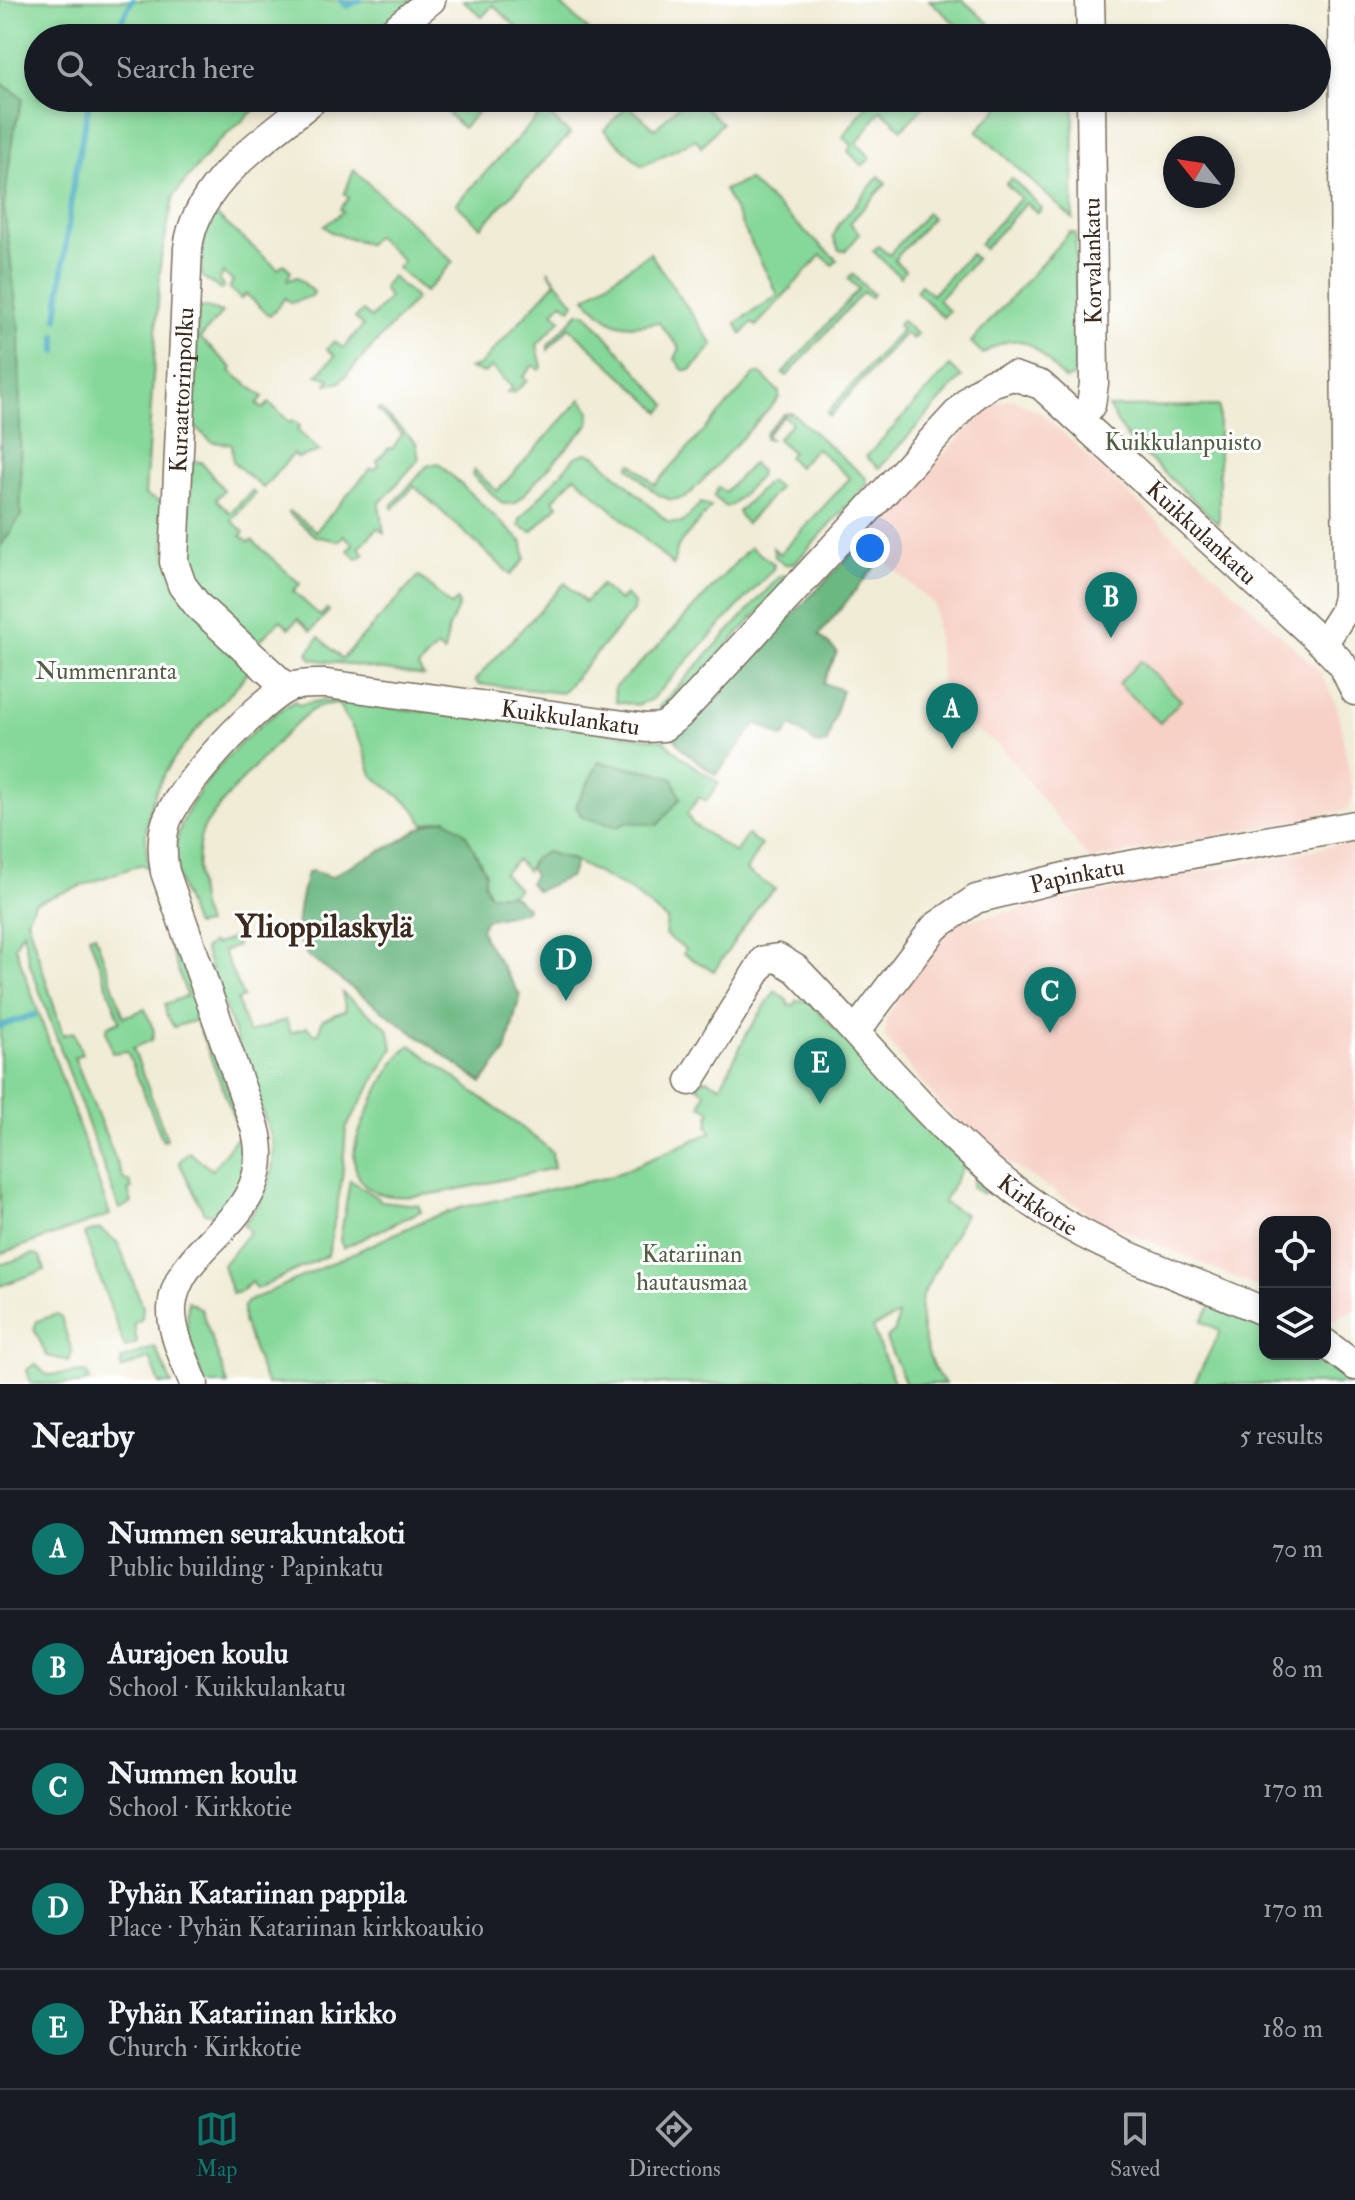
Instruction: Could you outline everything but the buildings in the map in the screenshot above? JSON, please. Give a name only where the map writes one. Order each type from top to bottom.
[{"type":"street","points":[[401,24],[431,0]]},
{"type":"street","points":[[1090,0],[1091,24]]},
{"type":"street","points":[[1323,644],[1343,613],[1347,597],[1349,321],[1343,0]]},
{"type":"street","name":"Kuraattorinpolku","points":[[287,688],[198,606],[182,585],[174,562],[175,494],[188,248],[193,221],[215,186],[299,112]]},
{"type":"street","name":"Korvalankatu","points":[[1080,419],[1091,405],[1094,383],[1091,112]]},
{"type":"street","name":"Kuikkulankatu","points":[[287,688],[327,684],[646,728],[663,727],[679,715],[981,389],[1003,378],[1030,379],[1080,419],[1323,644],[1342,664],[1355,691]]},
{"type":"street","points":[[194,1384],[174,1328],[174,1297],[182,1280],[253,1188],[261,1152],[255,1127],[165,872],[163,838],[167,821],[183,792],[249,717],[287,688]]},
{"type":"street","name":"Papinkatu","points":[[856,1031],[935,927],[976,899],[1095,871],[1355,825]]},
{"type":"street","name":"Kirkkotie","points":[[690,1081],[764,960],[769,957],[796,969],[954,1137],[1005,1184],[1086,1237],[1259,1309]]},
{"type":"street","points":[[1331,1348],[1355,1366]]},
{"type":"shaded area","points":[[1012,399],[1040,412],[1321,672],[1337,707],[1354,796],[1348,810],[1090,860],[999,745],[944,710],[934,604],[863,542],[983,412],[994,404]]},
{"type":"shaded area","points":[[1355,841],[1355,1310],[1331,1318],[1331,1216],[1259,1216],[1259,1287],[1100,1220],[990,1151],[941,1105],[885,1038],[886,1018],[932,947],[960,922]]},
{"type":"green space","name":"Nummenranta","points":[[0,0],[417,0],[389,24],[24,24],[24,112],[252,112],[216,144],[174,195],[161,258],[145,495],[167,505],[164,551],[251,667],[187,741],[162,779],[147,821],[149,869],[142,864],[34,903],[27,919],[63,1035],[74,1032],[82,1054],[74,1057],[124,1180],[130,1182],[132,1189],[128,1190],[132,1203],[119,1209],[29,962],[23,931],[15,946],[110,1215],[0,1254]]},
{"type":"green space","points":[[463,0],[556,0],[582,24],[513,24],[493,5],[482,17]]},
{"type":"green space","points":[[929,0],[963,0],[989,24],[956,24]]},
{"type":"green space","points":[[0,82],[23,98],[13,134],[4,207],[19,328],[21,516],[0,547]]},
{"type":"green space","points":[[446,112],[477,112],[463,128]]},
{"type":"green space","points":[[542,112],[546,112],[570,134],[481,227],[456,204]]},
{"type":"green space","points":[[621,112],[636,112],[655,129],[672,112],[710,112],[722,123],[701,147],[696,139],[642,166],[604,130]]},
{"type":"green space","points":[[862,112],[880,112],[857,143],[871,158],[862,166],[848,151],[852,145],[843,137]]},
{"type":"green space","points":[[883,112],[918,112],[902,129]]},
{"type":"green space","points":[[994,112],[1074,112],[1073,219],[977,131]]},
{"type":"green space","points":[[354,170],[453,262],[425,292],[397,268],[403,261],[376,236],[367,244],[331,232],[324,226],[343,212],[340,209],[349,198],[344,194]]},
{"type":"green space","points":[[879,176],[886,183],[850,223],[860,234],[845,251],[839,250],[833,237],[839,224]]},
{"type":"green space","points":[[1011,178],[1042,208],[1038,213],[1026,203],[984,249],[979,244],[1021,198],[1006,184]]},
{"type":"green space","points":[[748,180],[837,260],[833,265],[821,255],[756,326],[752,323],[742,334],[736,323],[778,295],[724,190]]},
{"type":"green space","points":[[214,213],[278,269],[284,264],[291,271],[287,281],[297,277],[314,292],[312,296],[291,303],[285,298],[270,316],[246,294],[241,299],[229,288],[233,281],[223,273],[219,281],[224,286],[221,290],[201,276],[204,241]]},
{"type":"green space","points":[[927,213],[932,218],[894,260],[905,270],[900,277],[873,251],[878,246],[889,255]]},
{"type":"green space","points":[[1070,232],[1076,234],[1075,376],[1065,380],[1038,351],[1020,341],[997,345],[983,354],[971,342]]},
{"type":"green space","points":[[650,253],[713,345],[691,370],[683,370],[675,359],[680,348],[658,322],[634,326],[617,324],[585,298]]},
{"type":"green space","points":[[970,254],[976,259],[938,300],[949,311],[943,317],[916,291],[921,285],[932,295]]},
{"type":"green space","points":[[548,270],[574,303],[570,309],[562,302],[553,312],[561,319],[537,345],[542,367],[539,370],[533,365],[523,377],[527,381],[513,393],[507,393],[512,387],[491,367],[484,373],[468,368],[479,366],[556,282]]},
{"type":"green space","points":[[852,274],[873,294],[870,298],[863,292],[787,376],[783,373],[859,289],[848,279]]},
{"type":"green space","points":[[391,276],[415,297],[414,301],[339,383],[326,384],[330,379],[317,375],[335,356],[327,349],[334,341],[343,348],[363,326],[355,318],[363,311],[371,318],[389,298],[383,288]]},
{"type":"green space","points":[[204,307],[222,313],[200,338],[232,368],[230,371],[263,397],[257,404],[263,409],[269,403],[290,422],[293,420],[300,426],[297,430],[320,451],[298,458],[293,454],[263,488],[233,462],[232,444],[212,442],[193,425],[198,311]]},
{"type":"green space","points":[[578,313],[586,313],[667,405],[661,412],[569,327],[548,350],[548,345]]},
{"type":"green space","points":[[901,320],[917,334],[912,339],[905,333],[830,416],[827,413],[902,329],[898,325]]},
{"type":"green space","points":[[950,366],[962,377],[879,468],[866,457]]},
{"type":"green space","points":[[755,374],[761,374],[779,392],[779,398],[689,495],[680,499],[663,497],[629,467],[632,463],[655,485]]},
{"type":"green space","points":[[581,399],[590,411],[589,424],[516,503],[503,504],[472,475],[474,470],[497,491]]},
{"type":"green space","name":"Kuikkulanpuisto","points":[[1219,406],[1219,524],[1127,438],[1108,407]]},
{"type":"green space","points":[[380,409],[416,443],[419,459],[379,504],[384,533],[377,528],[359,548],[365,554],[357,559],[348,550],[353,544],[344,535],[338,541],[315,536],[288,513],[290,511],[316,531],[371,468],[374,470],[379,465],[377,461],[389,448],[392,449],[402,434],[377,410]]},
{"type":"green space","points":[[792,413],[867,479],[867,484],[795,563],[785,565],[775,557],[773,548],[780,554],[850,478],[816,448],[798,467],[788,457],[792,452],[777,439],[792,423],[784,416],[766,435],[770,439],[765,439],[765,434],[784,414]]},
{"type":"green space","points":[[586,453],[595,455],[668,522],[682,523],[701,503],[711,507],[678,546],[673,565],[575,476],[553,500],[558,505],[532,532],[519,526],[520,519],[575,457]]},
{"type":"green space","points":[[192,461],[201,462],[224,490],[216,499],[230,513],[252,491],[255,494],[231,520],[244,532],[241,536],[249,542],[252,540],[300,584],[293,591],[320,616],[327,609],[329,611],[311,631],[298,619],[289,628],[281,620],[258,642],[197,584],[187,551]]},
{"type":"green space","points":[[438,463],[523,543],[525,559],[511,575],[414,486],[393,509],[391,506],[427,466]]},
{"type":"green space","points":[[752,464],[760,471],[759,477],[732,505],[726,507],[714,497],[718,487],[725,492]]},
{"type":"green space","points":[[769,481],[779,488],[746,524],[738,512]]},
{"type":"green space","points":[[863,542],[882,558],[819,635],[837,652],[823,683],[842,690],[827,743],[819,745],[791,726],[783,738],[757,723],[716,775],[682,749],[674,737]]},
{"type":"green space","points":[[750,547],[774,564],[773,569],[651,700],[637,705],[616,702],[614,688],[661,643]]},
{"type":"green space","points":[[793,575],[677,700],[661,711],[659,707],[780,576]]},
{"type":"green space","points":[[419,576],[451,606],[457,600],[459,605],[449,627],[444,653],[437,647],[418,667],[424,676],[312,659],[308,653],[319,637],[342,659]]},
{"type":"green space","points":[[565,583],[585,602],[601,585],[619,601],[625,595],[634,603],[633,611],[562,693],[478,684],[475,680]]},
{"type":"green space","points":[[1140,661],[1181,700],[1160,723],[1118,684]]},
{"type":"green space","points":[[324,700],[425,712],[426,708],[664,740],[680,756],[719,783],[706,801],[699,797],[687,814],[692,823],[735,853],[747,835],[761,845],[746,871],[775,889],[762,901],[714,971],[683,954],[685,949],[665,935],[667,920],[630,890],[567,857],[533,859],[527,871],[517,860],[503,873],[518,889],[511,894],[489,894],[446,819],[424,824],[414,808],[372,775],[362,744],[338,704],[329,704],[304,716],[235,788],[208,822],[202,832],[197,866],[200,903],[206,924],[195,926],[180,883],[175,856],[178,835],[187,813],[201,790],[238,746],[277,712],[295,701],[298,705]],"holes":[[[599,762],[658,773],[673,780],[677,792],[658,824],[582,817],[576,806]]]},
{"type":"green space","points":[[599,762],[669,777],[681,798],[658,825],[628,822],[617,827],[582,817],[576,806]]},
{"type":"green space","points":[[446,819],[465,833],[486,873],[484,882],[489,894],[511,894],[527,907],[526,911],[485,920],[481,928],[484,938],[520,995],[506,1051],[482,1083],[308,956],[299,937],[298,916],[307,873],[311,871],[332,877],[425,826]]},
{"type":"green space","points":[[546,852],[576,861],[571,876],[537,891],[529,883],[534,875],[529,868],[533,859]]},
{"type":"green space","points":[[159,901],[249,1146],[246,1176],[218,1215],[204,1213],[179,1162],[189,1152],[212,1170],[240,1133],[196,1020],[174,1027],[166,1014],[165,1004],[187,996],[155,905]]},
{"type":"green space","points":[[95,934],[124,1017],[145,1009],[154,1031],[152,1040],[133,1048],[167,1139],[163,1141],[127,1051],[112,1053],[106,1031],[108,1026],[120,1021],[89,936]]},
{"type":"green space","points":[[233,938],[237,946],[223,951],[243,997],[237,1000],[248,1033],[286,1020],[291,1033],[307,1027],[314,1034],[319,1033],[322,1020],[346,1010],[342,993],[388,1028],[393,1048],[346,1128],[342,1179],[328,1255],[256,1289],[251,1282],[240,1292],[232,1294],[223,1265],[250,1231],[243,1225],[267,1187],[273,1166],[273,1142],[204,949],[212,943],[214,945]]},
{"type":"green space","name":"Katariinan hautausmaa","points":[[775,991],[787,1000],[789,1006],[795,1005],[796,1000],[808,1001],[986,1184],[983,1194],[972,1187],[975,1175],[962,1168],[943,1203],[965,1214],[922,1296],[921,1318],[925,1342],[933,1365],[945,1384],[906,1384],[886,1339],[895,1331],[898,1315],[872,1328],[895,1384],[266,1384],[243,1321],[243,1307],[247,1302],[425,1220],[463,1207],[610,1177],[712,1132],[708,1127],[710,1110],[701,1105],[705,1092],[695,1085],[706,1079],[721,1086],[746,1035]]},
{"type":"green space","points":[[411,1045],[552,1152],[554,1168],[428,1194],[392,1196],[368,1188],[357,1172],[357,1139],[382,1083]]},
{"type":"green space","points":[[350,1180],[382,1201],[418,1205],[421,1211],[343,1248],[340,1240]]},
{"type":"green space","points":[[100,1229],[118,1243],[143,1307],[142,1319],[134,1323],[137,1343],[125,1348],[84,1234]]},
{"type":"green space","points":[[34,1254],[40,1256],[45,1270],[0,1286],[0,1265]]},
{"type":"green space","points":[[1214,1300],[1259,1321],[1259,1360],[1323,1360],[1355,1384],[1194,1384],[1220,1331],[1202,1321]]},
{"type":"green space","points":[[188,1301],[201,1309],[228,1384],[205,1384],[187,1333]]},
{"type":"green space","points":[[57,1314],[61,1317],[72,1352],[69,1361],[47,1356],[34,1329],[37,1321]]},
{"type":"green space","points":[[155,1347],[172,1384],[160,1384],[150,1358],[121,1369],[121,1360]]},
{"type":"green space","points":[[35,1364],[47,1375],[86,1372],[90,1380],[79,1384],[31,1384],[27,1370]]},
{"type":"waterway","points":[[120,24],[132,0]]},
{"type":"waterway","points":[[341,0],[347,6],[360,0]]},
{"type":"waterway","points":[[57,319],[73,185],[87,112]]},
{"type":"waterway","points":[[56,336],[56,351]]},
{"type":"waterway","points":[[0,1026],[34,1015]]},
{"type":"place","name":"Aurajoen koulu","points":[[1111,638]]},
{"type":"place","name":"Nummen seurakuntakoti","points":[[952,749]]},
{"type":"place","name":"Pyhän Katariinan pappila","points":[[566,1001]]},
{"type":"place","name":"Nummen koulu","points":[[1050,1033]]},
{"type":"place","name":"Pyhän Katariinan kirkko","points":[[820,1104]]},
{"type":"district","name":"Ylioppilaskylä","points":[[324,927]]}]
